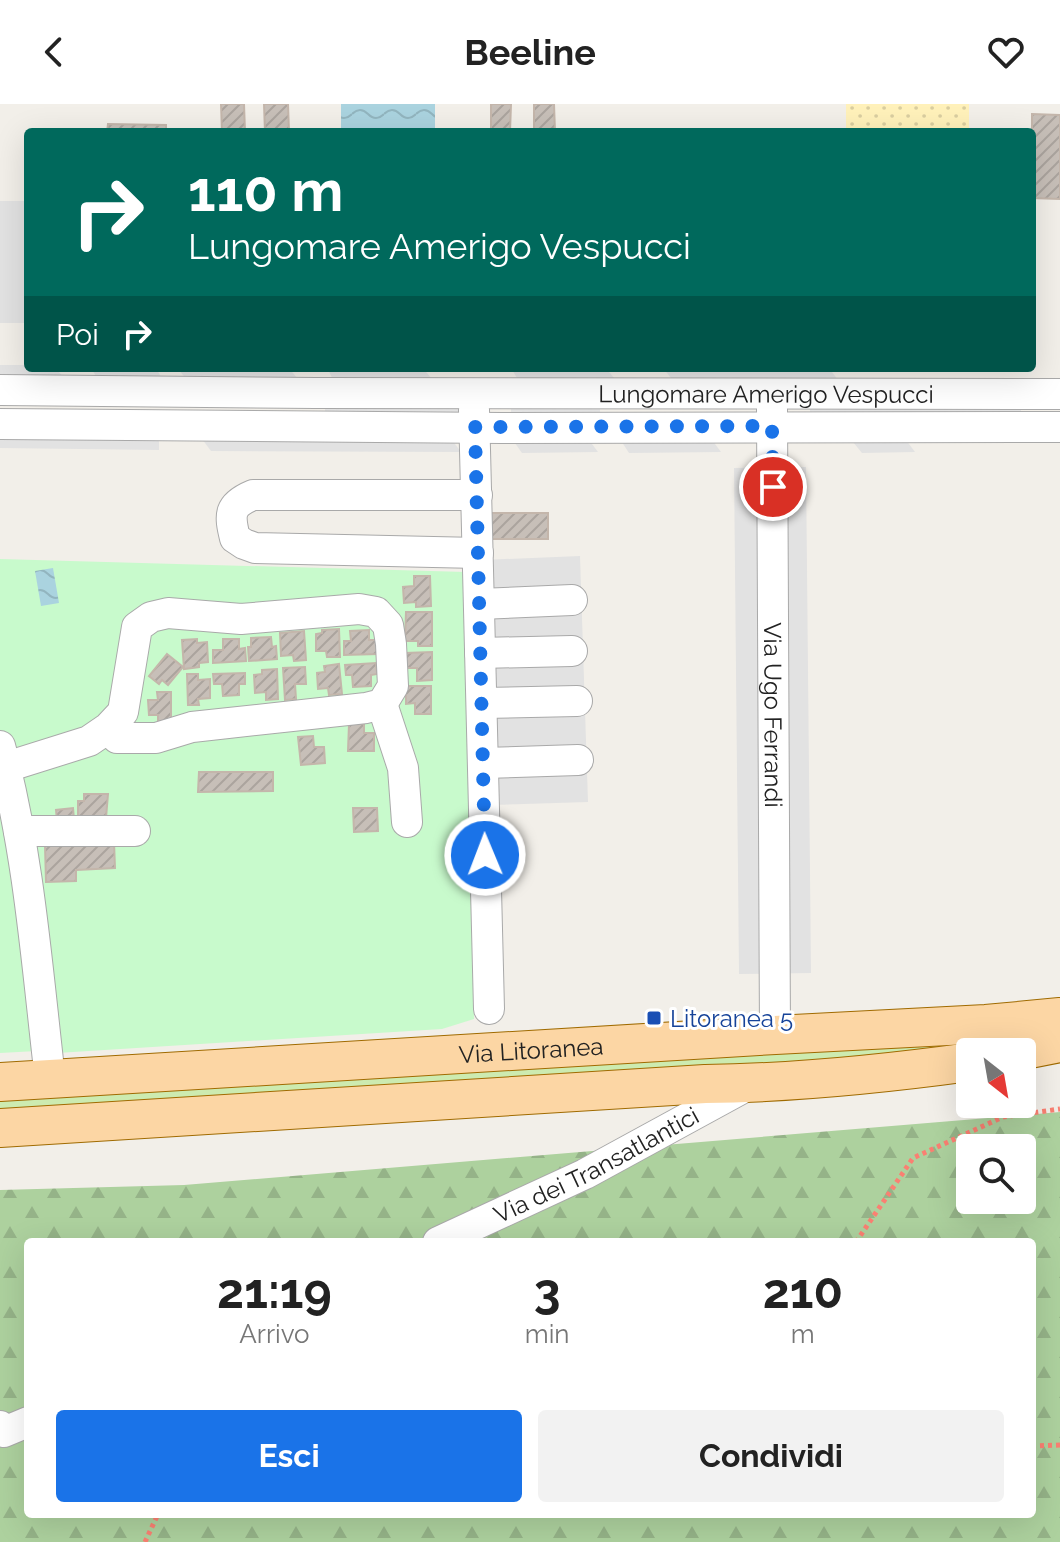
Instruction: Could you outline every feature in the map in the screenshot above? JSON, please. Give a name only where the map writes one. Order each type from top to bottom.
[{"type":"main road","name":"Via Litoranea","points":[[0,1082],[986,1024],[1060,1017]]},
{"type":"main road","points":[[1036,1048],[1060,1043]]},
{"type":"main road","name":"Via Litoranea","points":[[0,1128],[751,1083],[956,1064]]},
{"type":"street","name":"Lungomare Amerigo Vespucci","points":[[0,390],[1060,394]]},
{"type":"street","points":[[473,392],[489,1009]]},
{"type":"street","name":"Via Ugo Ferrandi","points":[[772,393],[775,1035]]},
{"type":"street","name":"Lungomare Amerigo Vespucci","points":[[0,424],[1060,427]]},
{"type":"street","points":[[477,495],[253,495],[238,501],[232,511],[232,524],[235,538],[255,548],[478,553]]},
{"type":"street","points":[[479,604],[572,600]]},
{"type":"street","points":[[50,1078],[27,881],[14,846],[2,761],[89,741],[108,728],[123,712],[137,627],[151,617],[168,613],[241,619],[359,609],[376,612],[388,625],[393,686],[382,704],[192,727],[156,738],[117,738],[108,728]]},
{"type":"street","points":[[480,653],[572,651]]},
{"type":"street","points":[[482,703],[577,701]]},
{"type":"street","points":[[382,704],[403,768],[407,822]]},
{"type":"street","points":[[483,763],[578,760]]},
{"type":"street","points":[[14,846],[135,831]]},
{"type":"street","name":"Via dei Transatlantici","points":[[447,1238],[585,1174],[751,1083]]},
{"type":"street","points":[[0,1426],[4,1432],[24,1424]]},
{"type":"path","points":[[859,1238],[913,1158],[1003,1117],[1060,1109]]},
{"type":"path","points":[[1036,1446],[1060,1445]]},
{"type":"path","points":[[145,1542],[156,1518]]},
{"type":"green space","points":[[0,559],[466,572],[474,1019],[442,1029],[57,1053],[0,1053]]},
{"type":"green space","points":[[956,1042],[956,1050],[939,1053],[0,1112],[0,1097]]},
{"type":"green space","points":[[1060,1112],[1060,1542],[0,1542],[0,1190],[184,1185],[988,1118],[1036,1118],[1036,1114]]},
{"type":"sand","points":[[846,104],[969,104],[969,128],[846,128]]},
{"type":"shaded area","points":[[0,201],[24,201],[24,323],[0,323]]},
{"type":"shaded area","points":[[0,365],[24,365],[24,372],[59,372],[66,381],[0,380]]},
{"type":"shaded area","points":[[93,372],[158,372],[164,382],[99,381]]},
{"type":"shaded area","points":[[180,372],[292,372],[301,383],[189,382]]},
{"type":"shaded area","points":[[329,372],[426,372],[435,383],[335,383]]},
{"type":"shaded area","points":[[513,372],[609,372],[618,383],[520,383]]},
{"type":"shaded area","points":[[666,372],[832,372],[841,384],[675,383]]},
{"type":"shaded area","points":[[325,401],[462,403],[462,419],[325,418]]},
{"type":"shaded area","points":[[511,401],[600,403],[600,418],[511,419]]},
{"type":"shaded area","points":[[810,402],[1021,402],[1021,417],[810,418]]},
{"type":"shaded area","points":[[0,433],[159,435],[159,450],[0,448]]},
{"type":"shaded area","points":[[199,435],[449,436],[461,452],[211,451]]},
{"type":"shaded area","points":[[510,436],[586,436],[598,452],[522,453]]},
{"type":"shaded area","points":[[618,436],[709,436],[721,452],[629,453]]},
{"type":"shaded area","points":[[903,436],[915,452],[862,453],[849,437]]},
{"type":"shaded area","points":[[806,467],[811,973],[739,974],[734,468]]},
{"type":"shaded area","points":[[580,556],[588,802],[490,805],[482,560]]},
{"type":"water","points":[[341,104],[435,104],[435,128],[341,128]]},
{"type":"water","points":[[53,568],[59,603],[41,606],[35,571]]},
{"type":"building","points":[[221,104],[244,104],[245,128],[222,128]]},
{"type":"building","points":[[264,104],[288,104],[289,128],[265,128]]},
{"type":"building","points":[[491,104],[511,104],[510,128],[491,128]]},
{"type":"building","points":[[534,104],[554,104],[555,128],[534,128]]},
{"type":"building","points":[[1032,114],[1060,115],[1060,199],[1036,198],[1036,128],[1032,128]]},
{"type":"building","points":[[108,124],[166,125],[166,128],[108,128]]},
{"type":"building","points":[[490,513],[548,513],[548,539],[490,539]]},
{"type":"building","points":[[414,576],[430,576],[431,606],[416,607],[416,602],[404,603],[403,587],[414,586]]},
{"type":"building","points":[[406,612],[432,612],[432,646],[418,646],[418,641],[405,641]]},
{"type":"building","points":[[339,629],[340,657],[327,657],[326,651],[316,651],[316,634],[322,633],[322,630]]},
{"type":"building","points":[[369,630],[369,640],[378,640],[378,654],[344,655],[344,641],[351,641],[350,631]]},
{"type":"building","points":[[304,631],[306,660],[294,661],[293,655],[281,656],[280,633]]},
{"type":"building","points":[[271,637],[272,647],[276,646],[277,659],[249,661],[251,638]]},
{"type":"building","points":[[197,639],[197,643],[207,642],[208,662],[184,669],[182,640]]},
{"type":"building","points":[[223,639],[239,639],[239,649],[245,648],[246,661],[213,663],[213,650],[223,650]]},
{"type":"building","points":[[432,652],[432,680],[417,681],[417,668],[406,668],[405,653]]},
{"type":"building","points":[[167,654],[183,667],[168,685],[162,680],[159,684],[149,676]]},
{"type":"building","points":[[376,663],[377,674],[371,675],[371,686],[353,687],[352,675],[346,675],[345,665]]},
{"type":"building","points":[[339,664],[342,694],[329,695],[328,688],[318,689],[317,673],[325,672],[324,666]]},
{"type":"building","points":[[305,667],[306,684],[295,684],[296,699],[285,700],[283,668]]},
{"type":"building","points":[[277,669],[278,699],[266,700],[266,692],[255,693],[254,675],[262,674],[262,670]]},
{"type":"building","points":[[245,673],[245,684],[239,684],[239,695],[223,696],[222,684],[214,684],[213,674]]},
{"type":"building","points":[[187,674],[198,674],[198,680],[210,679],[210,698],[198,699],[199,705],[188,705]]},
{"type":"building","points":[[406,686],[431,686],[431,714],[415,714],[415,703],[406,704]]},
{"type":"building","points":[[157,692],[171,692],[171,725],[158,725],[158,715],[149,715],[148,700],[158,700]]},
{"type":"building","points":[[349,724],[364,724],[364,733],[374,733],[374,751],[348,751]]},
{"type":"building","points":[[313,736],[314,747],[324,747],[325,763],[301,765],[298,737]]},
{"type":"building","points":[[199,772],[273,772],[273,791],[198,792]]},
{"type":"building","points":[[84,794],[108,794],[106,818],[78,820],[78,801],[84,801]]},
{"type":"building","points":[[73,808],[74,819],[57,821],[56,810]]},
{"type":"building","points":[[353,808],[377,808],[378,831],[354,832]]},
{"type":"building","points":[[114,842],[115,868],[76,870],[76,881],[46,882],[45,845]]},
{"type":"place","name":"Litoranea 5","points":[[654,1018]]},
{"type":"route","points":[[485,855],[475,427],[772,426],[773,487]]}]
